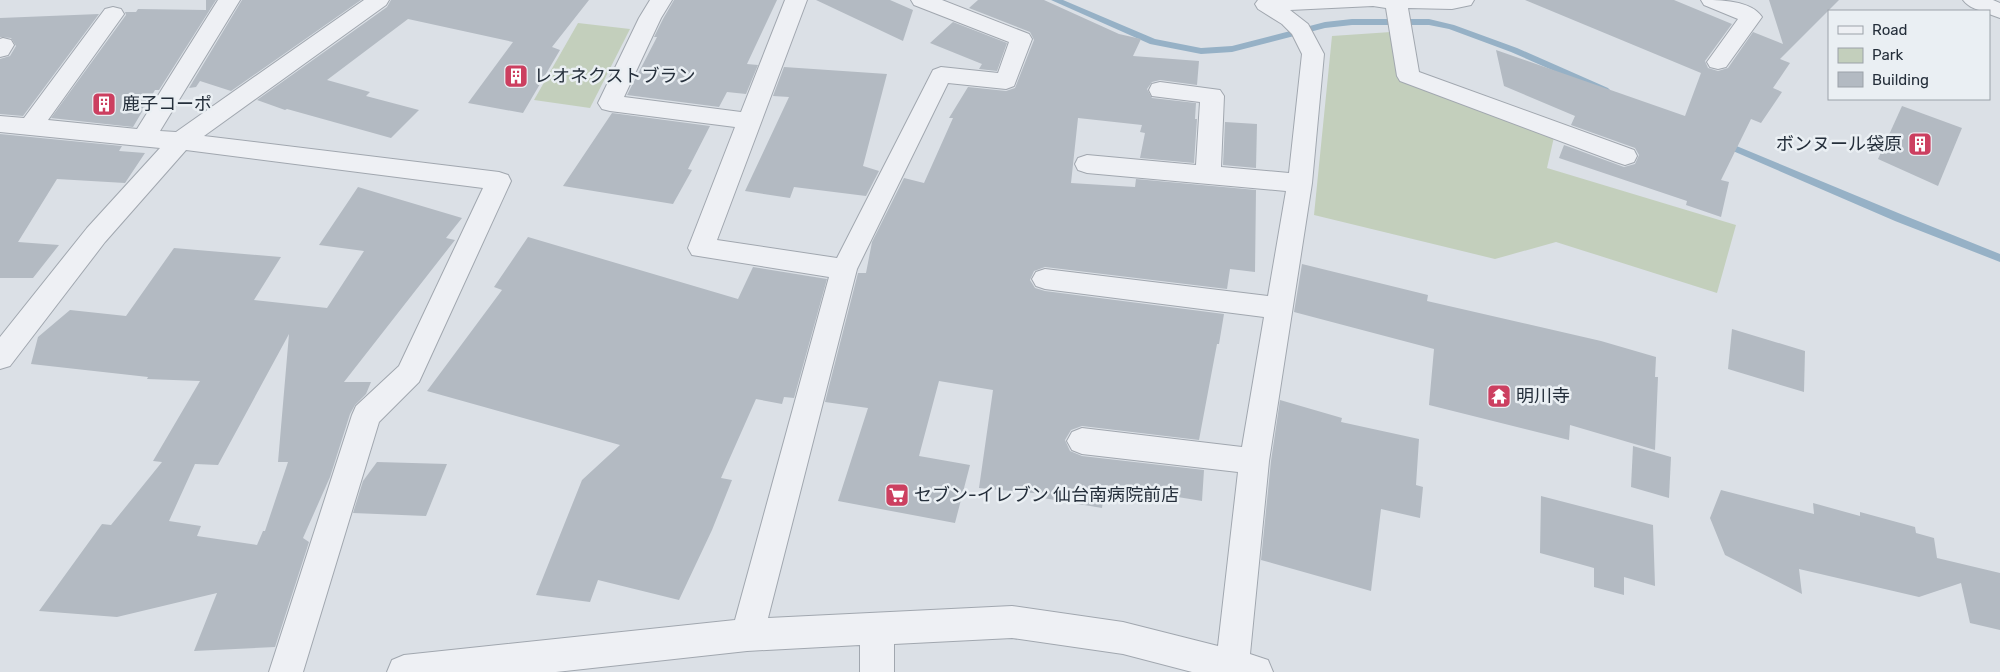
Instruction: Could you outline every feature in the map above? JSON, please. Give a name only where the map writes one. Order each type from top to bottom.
[{"type":"street","points":[[144,137],[230,0]]},
{"type":"street","points":[[0,358],[96,235],[180,141],[378,0]]},
{"type":"street","points":[[662,0],[650,18],[610,103],[748,121]]},
{"type":"street","points":[[796,0],[748,121],[701,248],[844,269]]},
{"type":"street","points":[[747,635],[844,269],[941,76],[1006,81],[1021,39],[922,0]]},
{"type":"street","points":[[1712,0],[1751,17],[1718,62]]},
{"type":"street","points":[[1974,0],[2000,12]]},
{"type":"street","points":[[1263,2],[1370,1],[1398,14],[1457,1]]},
{"type":"street","points":[[404,672],[747,635],[1012,622],[1123,638],[1244,668],[1254,461],[1300,183],[1313,54],[1303,33],[1263,2]]},
{"type":"street","points":[[31,126],[113,14]]},
{"type":"street","points":[[1398,14],[1408,76],[1625,156]]},
{"type":"street","points":[[1160,90],[1212,96],[1208,175]]},
{"type":"street","points":[[0,124],[180,141],[499,181],[409,374],[366,415],[286,672]]},
{"type":"street","points":[[1087,164],[1300,183]]},
{"type":"street","points":[[1045,279],[1278,308]]},
{"type":"street","points":[[1082,441],[1254,461]]},
{"type":"street","points":[[877,629],[877,672]]},
{"type":"green space","points":[[578,23],[630,29],[590,108],[534,100]]},
{"type":"green space","points":[[1391,32],[1403,82],[1554,137],[1547,168],[1736,225],[1717,293],[1556,242],[1495,259],[1314,215],[1332,36]]},
{"type":"building","points":[[206,0],[216,0],[159,90],[155,90],[133,127],[51,118],[126,15],[125,12],[136,12],[138,9],[206,10]]},
{"type":"building","points":[[242,0],[361,0],[231,91],[200,81],[196,87],[189,88]]},
{"type":"building","points":[[391,0],[589,0],[552,47],[560,50],[523,113],[468,103],[513,42],[408,19],[327,80],[370,92],[366,96],[419,110],[391,138],[285,110],[257,100],[387,7]]},
{"type":"building","points":[[674,0],[777,0],[747,64],[758,65],[746,94],[727,92],[719,107],[627,95],[657,37],[654,37]]},
{"type":"building","points":[[816,0],[890,0],[913,10],[903,41]]},
{"type":"building","points":[[978,0],[1044,0],[1119,34],[1141,39],[1133,56],[1199,61],[1197,85],[1160,80],[1152,82],[1147,89],[1152,98],[1196,103],[1195,119],[1197,119],[1194,163],[1140,158],[1145,133],[1140,132],[1142,125],[1078,118],[1071,183],[1135,187],[1136,179],[1256,190],[1255,272],[1230,269],[1227,289],[1045,267],[1034,271],[1030,280],[1035,288],[1045,291],[1224,314],[1199,440],[1082,426],[1071,430],[1065,440],[1070,451],[1082,456],[1204,470],[1202,501],[1105,485],[1102,508],[1043,498],[1044,494],[979,488],[993,390],[939,381],[919,456],[970,465],[955,523],[838,501],[868,408],[825,402],[858,273],[866,273],[872,242],[904,178],[924,183],[953,118],[949,118],[968,87],[1006,91],[1015,88],[1034,40],[1030,32],[969,8]]},
{"type":"building","points":[[1525,0],[1674,0],[1732,24],[1705,61],[1708,68],[1718,71],[1728,68],[1753,32],[1783,44],[1769,0],[1839,0],[1780,59],[1790,63],[1773,88],[1782,92],[1761,123],[1751,119],[1721,180],[1729,182],[1721,217],[1686,205],[1687,201],[1559,158],[1564,145],[1624,167],[1635,164],[1639,155],[1635,148],[1571,125],[1575,116],[1504,86],[1496,50],[1685,116],[1701,73]]},
{"type":"building","points":[[99,14],[23,116],[0,114],[0,59],[10,56],[16,46],[11,38],[0,37],[0,18]]},
{"type":"building","points":[[953,22],[1007,43],[997,71],[979,69],[982,64],[930,43]]},
{"type":"building","points":[[784,67],[887,74],[863,166],[879,171],[866,196],[794,187],[790,198],[745,191],[789,97],[773,96]]},
{"type":"building","name":"ボンヌール袋原","points":[[1902,106],[1962,128],[1938,186],[1878,159]]},
{"type":"building","points":[[612,113],[710,126],[688,169],[692,170],[673,204],[563,186]]},
{"type":"building","points":[[1225,122],[1257,124],[1256,168],[1223,165]]},
{"type":"building","points":[[0,134],[122,146],[119,151],[145,153],[125,183],[57,179],[18,242],[59,245],[33,278],[0,278]]},
{"type":"building","points":[[358,187],[462,218],[446,238],[455,240],[344,382],[371,382],[366,394],[355,405],[350,414],[330,477],[303,538],[309,542],[275,647],[194,651],[217,593],[117,617],[39,611],[102,524],[111,525],[162,462],[153,461],[200,381],[147,379],[148,377],[31,364],[38,337],[70,310],[126,316],[174,248],[281,257],[254,300],[327,308],[364,251],[319,245]],"holes":[[[289,334],[278,462],[288,462],[265,531],[263,531],[257,545],[197,536],[201,526],[169,521],[195,464],[218,465]]]},
{"type":"building","points":[[528,237],[738,299],[753,267],[827,279],[794,398],[784,397],[782,404],[756,399],[721,478],[732,480],[712,530],[679,600],[598,580],[590,602],[536,595],[582,480],[620,445],[427,391],[502,290],[494,287]]},
{"type":"building","points":[[1302,264],[1428,295],[1427,301],[1601,341],[1656,357],[1655,377],[1658,377],[1655,450],[1570,425],[1569,440],[1429,405],[1434,349],[1294,312]]},
{"type":"building","points":[[1732,329],[1805,351],[1804,392],[1728,369]]},
{"type":"building","points":[[1280,400],[1342,418],[1341,422],[1419,439],[1416,485],[1423,487],[1420,518],[1381,509],[1371,591],[1261,560],[1271,461]]},
{"type":"building","points":[[1633,446],[1671,457],[1669,498],[1631,487]]},
{"type":"building","points":[[377,462],[447,464],[426,516],[353,513],[363,481]]},
{"type":"building","points":[[1721,490],[1814,514],[1813,503],[1860,516],[1860,512],[1915,527],[1916,533],[1934,538],[1937,558],[2000,573],[2000,630],[1970,623],[1961,583],[1919,597],[1799,569],[1802,594],[1725,555],[1710,518]]},
{"type":"building","points":[[1541,496],[1653,525],[1655,586],[1624,577],[1624,595],[1594,587],[1594,568],[1540,553]]},
{"type":"waterway","points":[[1055,0],[1153,42],[1201,51],[1232,49],[1325,25],[1352,22],[1429,22],[1451,27],[1514,50],[1605,90]]},
{"type":"waterway","points":[[1722,143],[1899,218],[2000,258]]},
{"type":"place","name":"レオネクストブラン","points":[[516,76]]},
{"type":"place","name":"鹿子コーポ","points":[[104,104]]},
{"type":"place","name":"ボンヌール袋原","points":[[1920,144]]},
{"type":"place","name":"明川寺","points":[[1499,396]]},
{"type":"place","name":"セブン-イレブン 仙台南病院前店","points":[[897,495]]}]
